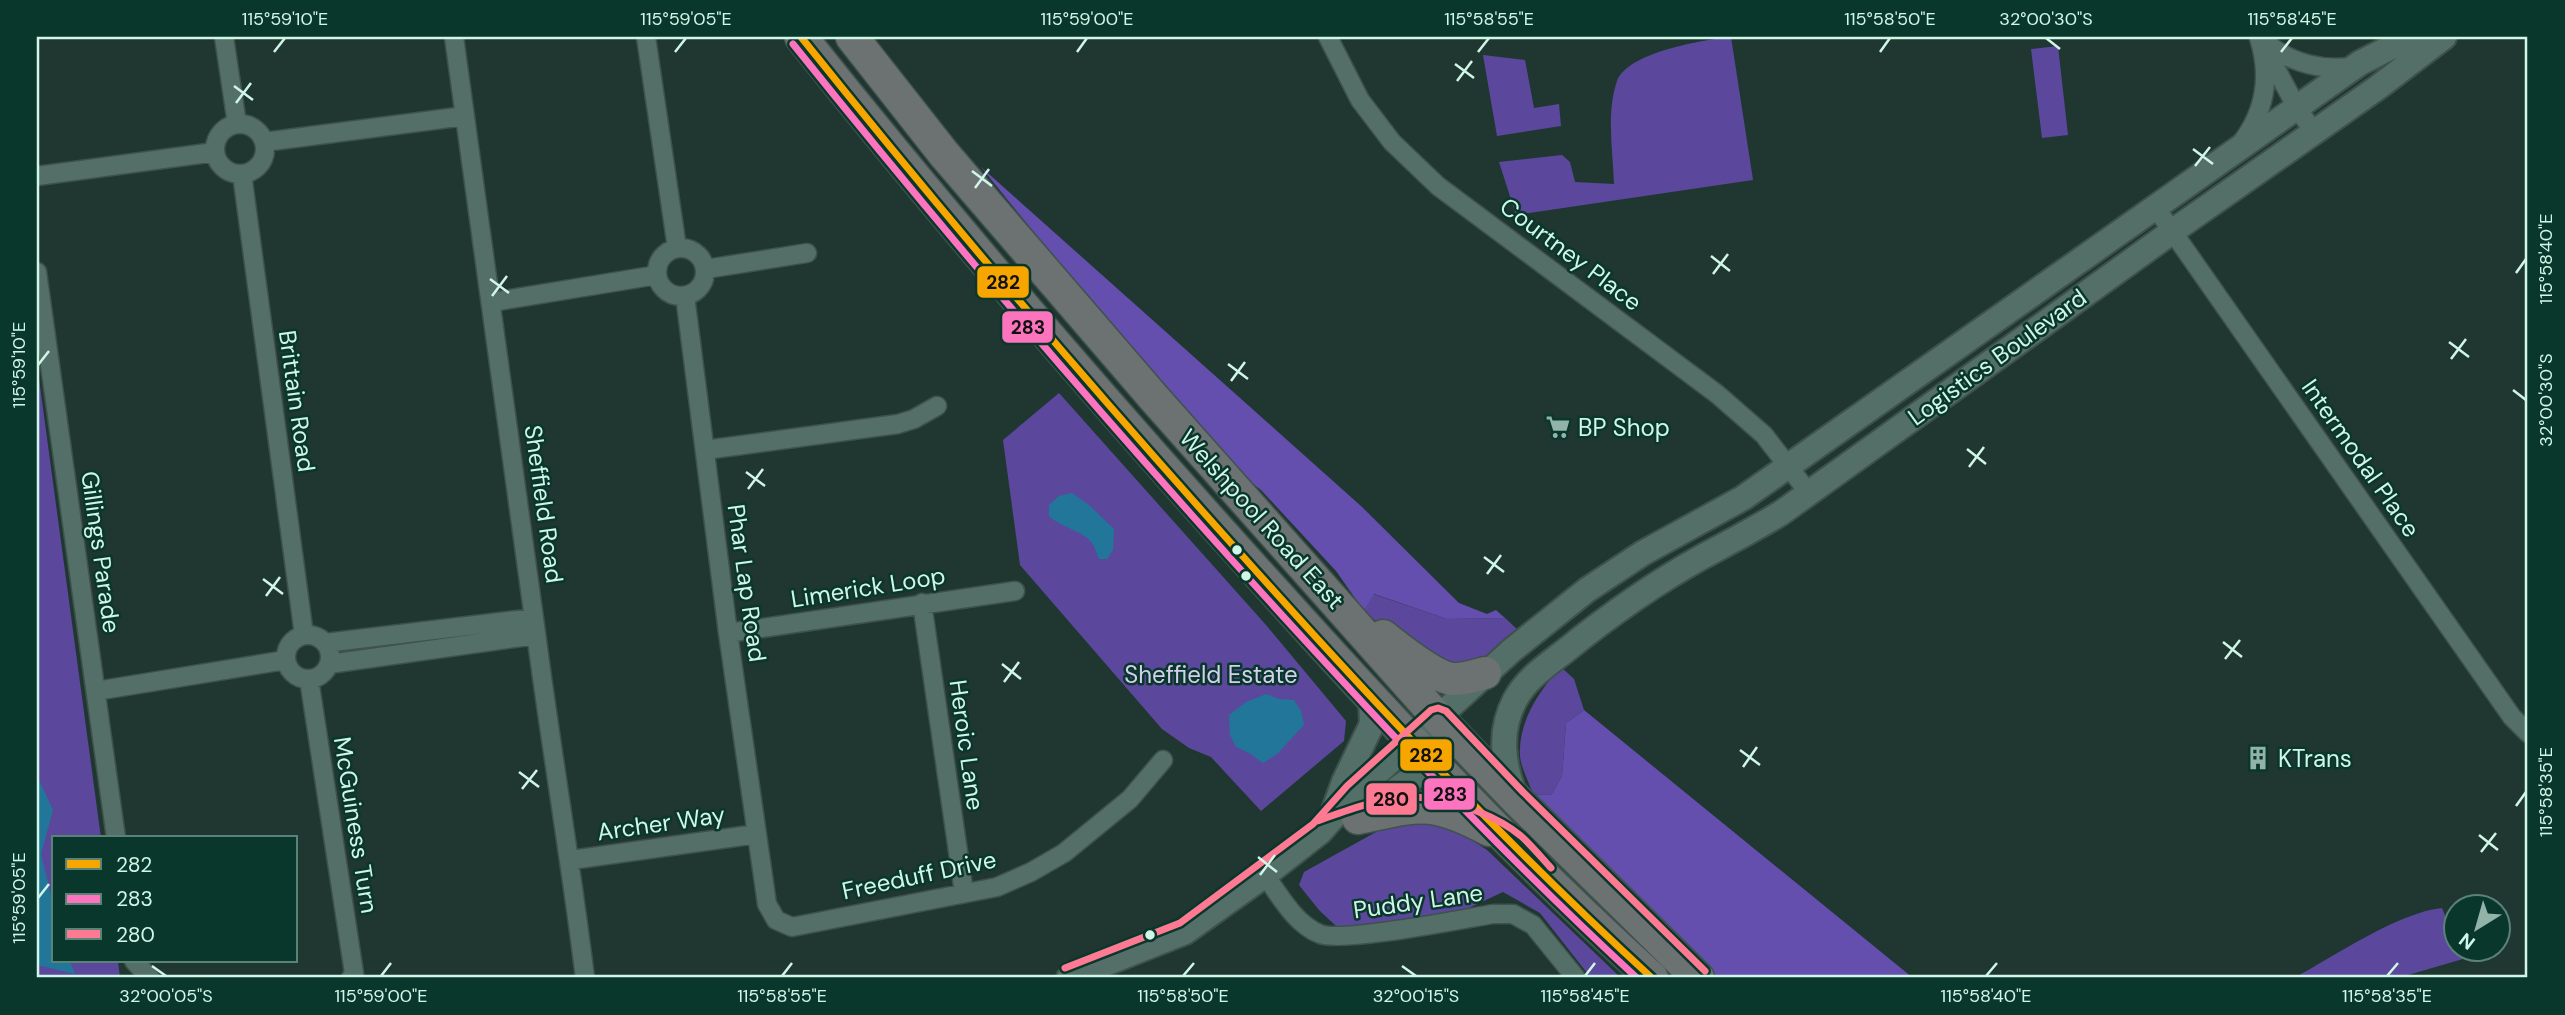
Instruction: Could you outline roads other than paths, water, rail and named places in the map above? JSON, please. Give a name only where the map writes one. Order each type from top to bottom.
[{"type":"highway","name":"Welshpool Road East","points":[[801,37],[908,170],[1115,413],[1370,698],[1610,941],[1652,978]]},
{"type":"highway","name":"Welshpool Road East","points":[[852,37],[944,154],[1154,398],[1448,729],[1698,978]]},
{"type":"highway","points":[[1224,475],[1261,496],[1379,633],[1397,647],[1437,674],[1451,679],[1485,673]]},
{"type":"highway","points":[[1336,823],[1414,806],[1435,807],[1469,819],[1512,842]]},
{"type":"street","points":[[224,37],[237,124]]},
{"type":"street","name":"Sheffield Road","points":[[454,37],[535,626],[571,860],[585,978]]},
{"type":"street","points":[[646,37],[677,248]]},
{"type":"street","name":"Courtney Place","points":[[1328,37],[1360,100],[1392,142],[1438,186],[1717,394],[1764,435],[1808,492]]},
{"type":"street","points":[[2259,37],[2281,55],[2301,63],[2345,68],[2358,65]]},
{"type":"street","points":[[2259,37],[2297,108],[2314,132]]},
{"type":"street","points":[[2222,162],[2243,141],[2260,114],[2266,87],[2266,58],[2259,37]]},
{"type":"street","name":"Logistics Boulevard","points":[[1069,978],[1185,932],[1336,823],[1423,752],[1448,729],[1485,673],[1605,578],[1643,553],[1743,498],[2358,65],[2412,37]]},
{"type":"street","name":"Logistics Boulevard","points":[[1516,799],[1506,766],[1504,734],[1514,701],[1531,679],[1544,668],[1602,621],[1700,558],[1781,513],[2444,37]]},
{"type":"street","points":[[264,142],[465,116]]},
{"type":"street","points":[[237,124],[251,127],[264,142],[264,154],[260,163],[252,171],[242,174],[222,167],[215,152],[216,140],[222,131],[237,124]]},
{"type":"street","points":[[37,176],[215,152]]},
{"type":"street","name":"Brittain Road","points":[[242,174],[304,635]]},
{"type":"street","name":"Intermodal Place","points":[[2156,208],[2504,706],[2528,733]]},
{"type":"street","points":[[677,248],[696,252],[706,269],[699,289],[685,296],[667,292],[657,275],[662,257],[677,248]]},
{"type":"street","points":[[706,269],[807,253]]},
{"type":"street","name":"Gillings Parade","points":[[37,272],[116,836]]},
{"type":"street","points":[[492,302],[657,275]]},
{"type":"street","name":"Phar Lap Road","points":[[685,296],[757,834]]},
{"type":"street","points":[[705,450],[898,424],[914,419],[937,406]]},
{"type":"street","name":"Limerick Loop","points":[[728,633],[1015,591]]},
{"type":"street","name":"Heroic Lane","points":[[922,603],[964,893]]},
{"type":"street","points":[[329,664],[378,648],[535,626]]},
{"type":"street","points":[[325,643],[330,651],[329,664],[321,675],[309,679],[294,674],[286,660],[290,644],[304,635],[313,636],[325,643],[378,648]]},
{"type":"street","points":[[96,691],[286,660]]},
{"type":"street","name":"McGuiness Turn","points":[[309,679],[354,972],[351,978]]},
{"type":"street","points":[[1336,823],[1343,782],[1372,724],[1370,698]]},
{"type":"street","name":"Freeduff Drive","points":[[757,834],[767,904],[776,920],[792,928],[997,887],[1031,872],[1064,853],[1130,799],[1163,760]]},
{"type":"street","name":"Archer Way","points":[[571,860],[757,834]]},
{"type":"street","name":"Puddy Lane","points":[[1265,875],[1298,920],[1321,935],[1347,936],[1493,914],[1513,914],[1533,925],[1576,978]]},
{"type":"street","points":[[135,962],[150,978]]},
{"type":"water","points":[[1072,493],[1114,529],[1113,550],[1107,559],[1099,559],[1093,545],[1084,535],[1049,516],[1049,505],[1059,496]]},
{"type":"water","points":[[1266,694],[1279,699],[1294,700],[1301,711],[1304,725],[1277,754],[1263,763],[1236,747],[1230,735],[1229,715],[1246,702]]},
{"type":"water","points":[[37,776],[53,810],[41,854],[52,899],[52,962],[70,962],[75,974],[37,965]]},
{"type":"place","name":"BP Shop","points":[[1558,427]]},
{"type":"place","name":"KTrans","points":[[2258,758]]},
{"type":"park label","name":"Sheffield Estate","points":[[1211,674]]}]
